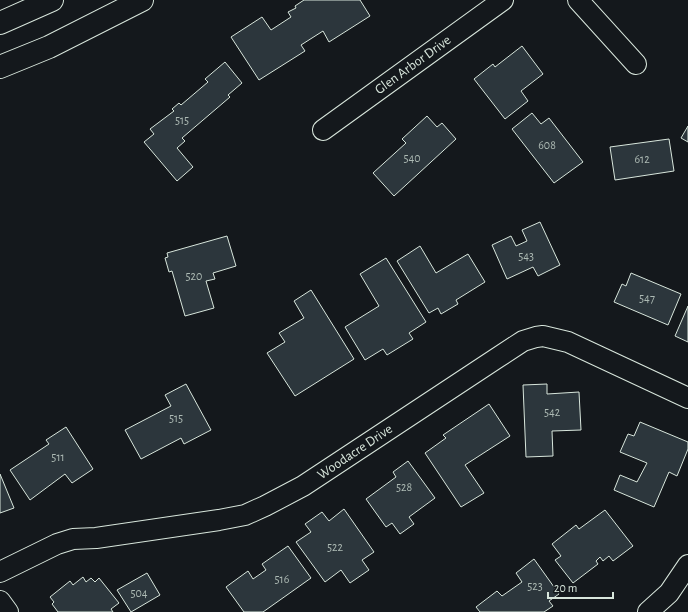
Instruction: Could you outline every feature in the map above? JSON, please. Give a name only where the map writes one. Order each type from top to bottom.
[{"type":"main road","points":[[0,23],[52,0]]},
{"type":"main road","points":[[0,67],[49,47],[142,0]]},
{"type":"street","name":"Glen Arbor Drive","points":[[323,130],[503,0]]},
{"type":"street","points":[[578,0],[636,64]]},
{"type":"street","name":"Woodacre Drive","points":[[0,572],[58,544],[73,539],[96,538],[219,520],[245,514],[265,506],[303,486],[523,341],[536,336],[543,336],[568,342],[688,398]]},
{"type":"street","points":[[648,612],[669,593],[688,565]]},
{"type":"street","points":[[0,602],[8,612]]},
{"type":"building","points":[[304,0],[360,0],[370,16],[329,42],[323,31],[301,45],[305,51],[259,80],[231,37],[262,17],[271,30],[291,17],[288,12],[296,8],[295,6]]},
{"type":"building","points":[[522,46],[543,74],[521,91],[528,101],[505,119],[474,79],[493,64],[495,67]]},
{"type":"building","points":[[225,62],[242,83],[228,95],[230,97],[182,138],[185,141],[177,148],[193,167],[177,181],[144,142],[154,134],[150,129],[174,111],[172,109],[179,103],[181,105],[208,82],[205,79]]},
{"type":"building","points":[[532,113],[541,124],[549,118],[583,162],[554,183],[512,129]]},
{"type":"building","points":[[427,116],[437,127],[442,123],[456,139],[394,196],[373,173],[406,143],[402,139]]},
{"type":"building","points":[[688,126],[688,142],[681,138]]},
{"type":"building","points":[[669,139],[674,171],[615,180],[610,147]]},
{"type":"building","points":[[540,222],[560,265],[538,276],[533,267],[507,279],[492,245],[511,236],[516,246],[527,241],[522,230]]},
{"type":"building","points":[[227,236],[236,266],[213,273],[215,279],[206,281],[214,308],[185,316],[172,271],[169,272],[165,258],[168,257],[167,253]]},
{"type":"building","points":[[420,246],[436,273],[468,254],[485,282],[456,300],[458,304],[441,314],[438,308],[429,313],[397,261]]},
{"type":"building","points":[[386,258],[426,322],[409,333],[413,339],[387,355],[383,349],[365,360],[345,327],[379,306],[360,274]]},
{"type":"building","points":[[631,273],[681,294],[668,325],[614,302],[622,284],[626,286]]},
{"type":"building","points":[[311,290],[354,359],[295,396],[267,353],[285,342],[279,333],[304,318],[294,301]]},
{"type":"building","points":[[688,306],[688,342],[675,336]]},
{"type":"building","points":[[186,384],[211,430],[184,444],[181,438],[141,459],[125,430],[171,406],[165,395]]},
{"type":"building","points":[[547,384],[547,394],[579,392],[581,430],[552,431],[553,456],[526,457],[523,385]]},
{"type":"building","points":[[489,404],[510,436],[465,465],[484,493],[461,507],[425,453],[446,438],[443,435]]},
{"type":"building","points":[[640,422],[688,442],[688,449],[677,476],[669,472],[654,507],[614,490],[620,475],[637,482],[647,463],[620,452],[628,434],[634,436]]},
{"type":"building","points":[[66,427],[93,469],[72,483],[65,474],[30,500],[10,470],[49,444],[46,440]]},
{"type":"building","points":[[408,461],[435,498],[409,517],[414,524],[400,534],[392,523],[386,527],[366,499],[396,477],[393,472]]},
{"type":"building","points":[[0,474],[14,508],[0,513]]},
{"type":"building","points":[[344,509],[374,552],[362,560],[369,570],[350,583],[341,570],[325,582],[296,542],[311,532],[305,524],[322,512],[329,521]]},
{"type":"building","points":[[605,510],[633,546],[613,561],[609,556],[603,561],[600,557],[596,561],[598,564],[573,583],[555,560],[561,556],[552,544],[576,525],[579,529]]},
{"type":"building","points":[[288,546],[311,578],[263,612],[244,612],[226,587],[248,571],[253,579],[266,570],[262,564]]},
{"type":"building","points":[[534,559],[559,594],[549,601],[553,606],[544,612],[480,612],[476,607],[497,591],[502,596],[522,582],[516,573]]},
{"type":"building","points":[[147,573],[160,595],[131,612],[117,590]]},
{"type":"building","points":[[83,577],[86,582],[91,578],[95,582],[99,578],[119,603],[111,609],[113,612],[58,612],[52,604],[54,602],[50,597],[70,581],[73,585]]}]
